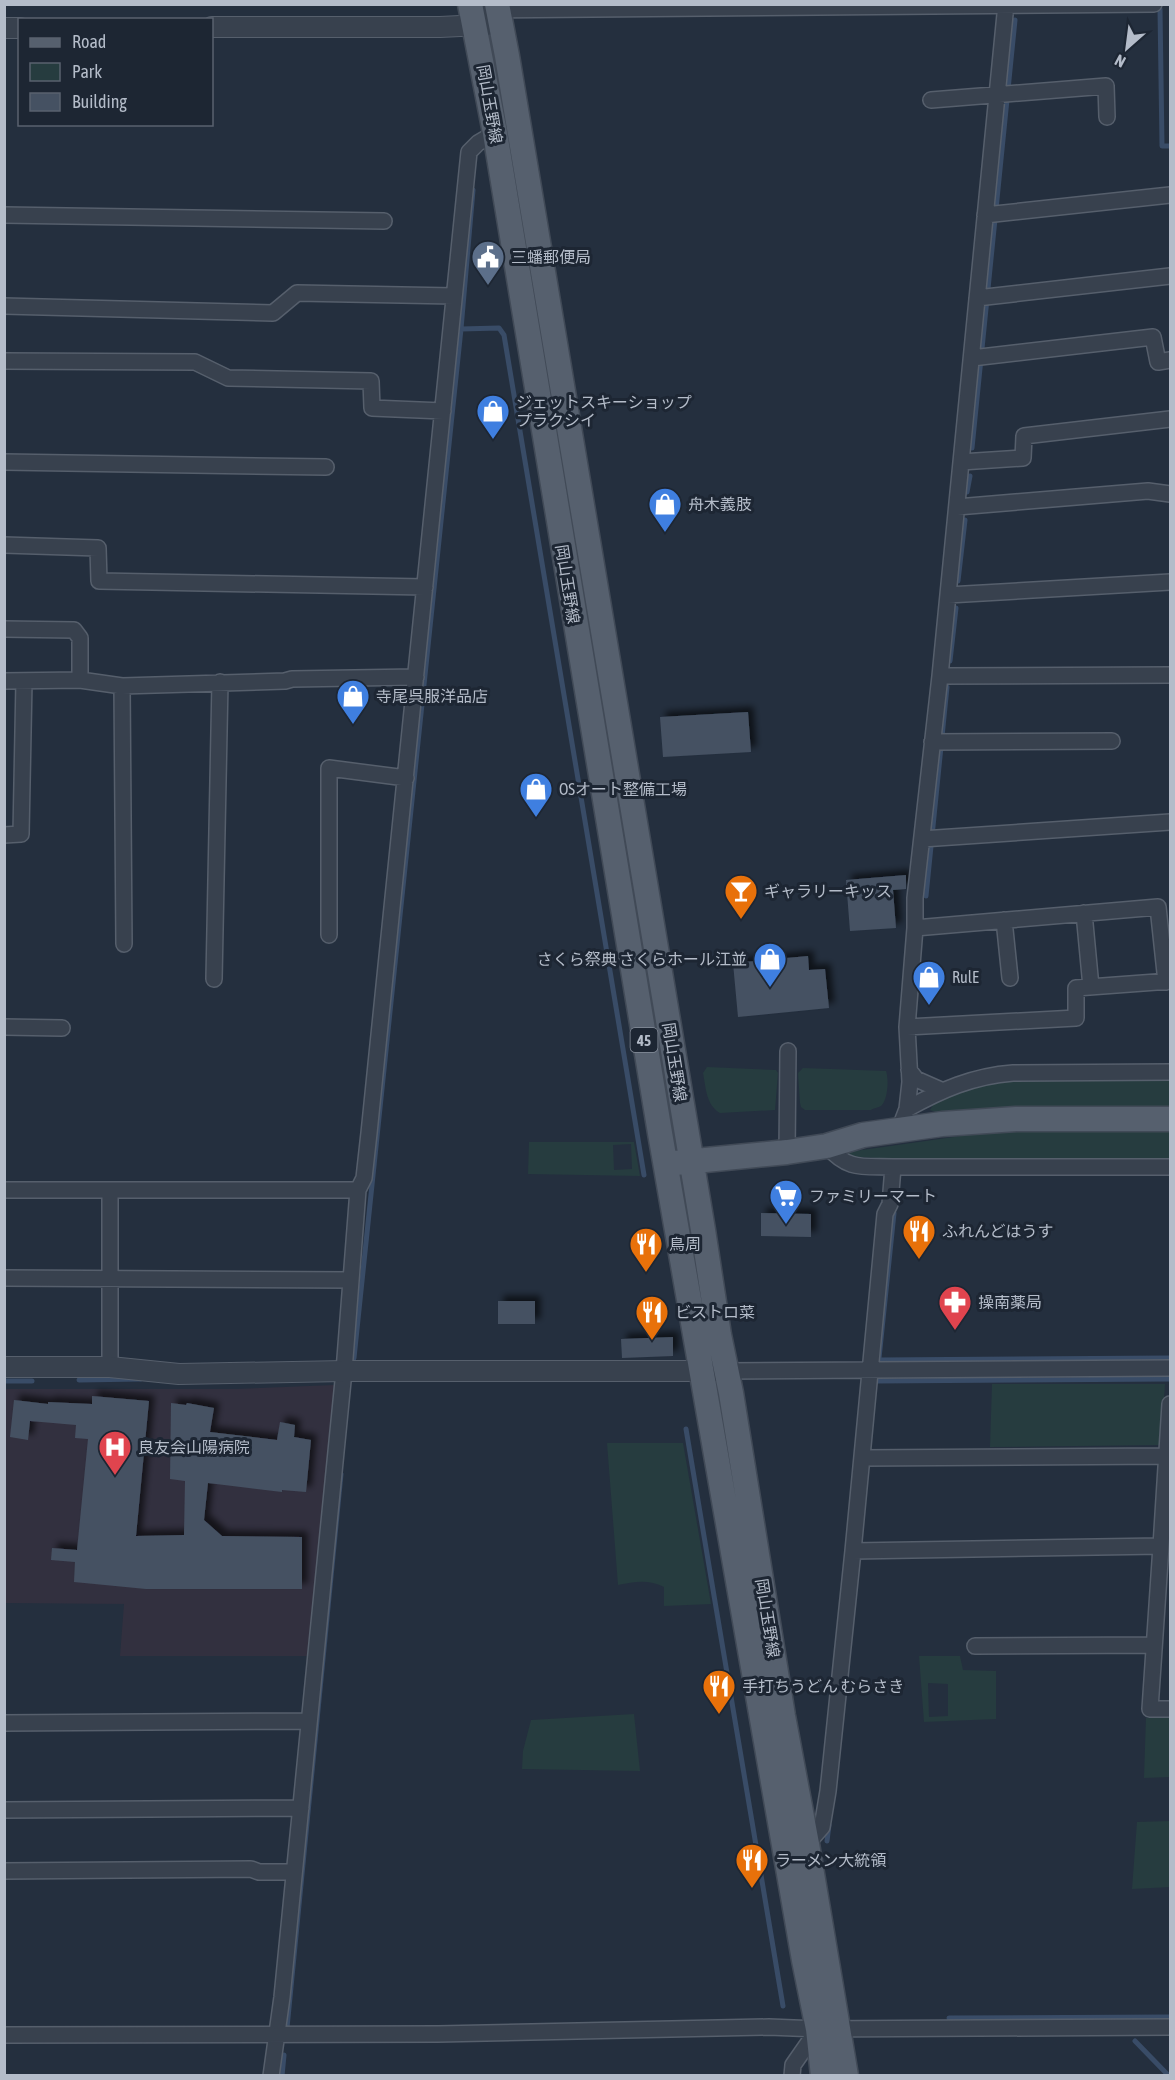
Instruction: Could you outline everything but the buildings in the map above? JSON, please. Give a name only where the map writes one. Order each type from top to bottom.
[{"type":"main road","name":"岡山玉野線","points":[[472,13],[495,133],[580,655],[701,1371],[804,1960],[846,2076]]},
{"type":"main road","name":"岡山玉野線","points":[[498,13],[783,1716],[807,1844],[829,2029],[823,2076]]},
{"type":"main road","points":[[666,1164],[827,1146],[863,1136],[903,1119],[942,1124],[1016,1119],[1170,1119]]},
{"type":"street","points":[[213,27],[472,13],[1154,4]]},
{"type":"street","points":[[903,1119],[910,1082],[907,1028],[915,928],[915,898],[930,838],[939,742],[940,676],[948,595],[962,462],[978,358],[1004,94],[1006,5]]},
{"type":"street","points":[[931,100],[1106,86],[1107,117]]},
{"type":"street","points":[[271,2076],[282,1997],[344,1371],[358,1190],[364,1178],[369,1132],[469,152],[478,143],[495,133]]},
{"type":"street","points":[[991,214],[1170,195]]},
{"type":"street","points":[[4,215],[384,221]]},
{"type":"street","points":[[984,298],[1170,276]]},
{"type":"street","points":[[4,306],[273,313],[297,293],[454,296]]},
{"type":"street","points":[[978,358],[1153,337],[1158,362],[1170,360]]},
{"type":"street","points":[[4,361],[195,362],[228,378],[371,381],[372,408],[443,411]]},
{"type":"street","points":[[962,462],[1023,458],[1024,436],[1170,419]]},
{"type":"street","points":[[4,462],[326,467]]},
{"type":"street","points":[[957,507],[1148,491],[1163,495],[1170,494]]},
{"type":"street","points":[[4,545],[98,548],[99,581],[425,587]]},
{"type":"street","points":[[948,595],[1170,582]]},
{"type":"street","points":[[4,629],[74,630],[80,638],[80,680]]},
{"type":"street","points":[[940,676],[1170,675]]},
{"type":"street","points":[[4,681],[80,680],[122,686],[416,677]]},
{"type":"street","points":[[4,835],[21,834],[24,681]]},
{"type":"street","points":[[214,979],[220,682]]},
{"type":"street","points":[[122,686],[124,944]]},
{"type":"street","points":[[939,742],[1112,741]]},
{"type":"street","points":[[329,935],[329,768],[406,778]]},
{"type":"street","points":[[930,838],[1170,822]]},
{"type":"street","points":[[907,1028],[1076,1018],[1076,988],[1168,981],[1158,907],[915,928]]},
{"type":"street","points":[[1084,913],[1091,987]]},
{"type":"street","points":[[1004,920],[1010,978]]},
{"type":"street","points":[[4,1027],[62,1028]]},
{"type":"street","points":[[788,1051],[788,1152]]},
{"type":"street","points":[[909,1070],[916,1079],[941,1090]]},
{"type":"street","points":[[903,1119],[941,1090],[972,1079],[1001,1074],[1170,1072]]},
{"type":"street","points":[[827,1146],[837,1158],[849,1165],[1170,1167]]},
{"type":"street","points":[[807,1844],[822,1827],[825,1809],[867,1458],[885,1214],[890,1204],[893,1167]]},
{"type":"street","points":[[4,1190],[358,1190]]},
{"type":"street","points":[[110,1190],[110,1367]]},
{"type":"street","points":[[4,1278],[351,1280]]},
{"type":"street","points":[[4,1367],[110,1367],[179,1374],[344,1371],[1170,1368]]},
{"type":"street","points":[[1170,1404],[1150,1709],[1170,1709]]},
{"type":"street","points":[[867,1458],[1167,1456]]},
{"type":"street","points":[[856,1551],[1161,1546]]},
{"type":"street","points":[[975,1646],[1154,1645]]},
{"type":"street","points":[[4,1723],[309,1721]]},
{"type":"street","points":[[4,1810],[301,1808]]},
{"type":"street","points":[[4,1871],[251,1869],[259,1872],[294,1872]]},
{"type":"street","points":[[4,2035],[427,2034],[769,2027],[829,2029],[1170,2027]]},
{"type":"street","points":[[792,2076],[793,2065],[829,2029]]},
{"type":"shaded area","points":[[334,1385],[309,1656],[120,1656],[124,1604],[5,1603],[4,1389],[237,1389]]},
{"type":"green space","points":[[707,1067],[776,1070],[778,1073],[775,1110],[720,1113],[715,1110],[707,1096],[703,1073]]},
{"type":"green space","points":[[803,1068],[886,1071],[888,1084],[885,1099],[881,1106],[871,1110],[805,1110],[800,1103],[798,1073]]},
{"type":"green space","points":[[1017,1079],[1170,1079],[1170,1109],[938,1113],[930,1110],[935,1102],[983,1084]]},
{"type":"green space","points":[[1170,1130],[1170,1161],[970,1161],[849,1157],[847,1155],[848,1152],[996,1131]]},
{"type":"green space","points":[[529,1142],[634,1142],[640,1176],[528,1174]],"holes":[[[631,1144],[632,1169],[614,1170],[613,1145]]]},
{"type":"green space","points":[[992,1384],[1165,1384],[1161,1445],[990,1447]]},
{"type":"green space","points":[[607,1443],[683,1443],[711,1604],[664,1606],[664,1587],[658,1584],[636,1582],[618,1585]]},
{"type":"green space","points":[[919,1656],[960,1656],[963,1670],[996,1671],[996,1719],[924,1722]],"holes":[[[928,1683],[948,1684],[948,1716],[929,1717]]]},
{"type":"green space","points":[[634,1714],[640,1771],[522,1769],[523,1751],[531,1720]]},
{"type":"green space","points":[[1170,1717],[1170,1777],[1144,1778],[1146,1718]]},
{"type":"green space","points":[[1170,1821],[1170,1887],[1132,1889],[1137,1822]]},
{"type":"waterway","points":[[1160,9],[1162,146],[1170,146]]},
{"type":"waterway","points":[[972,448],[1015,20]]},
{"type":"waterway","points":[[354,1358],[461,329],[473,190]]},
{"type":"waterway","points":[[461,329],[499,328],[504,335],[644,1175]]},
{"type":"waterway","points":[[967,492],[970,476]]},
{"type":"waterway","points":[[958,581],[965,520]]},
{"type":"waterway","points":[[950,661],[956,608]]},
{"type":"waterway","points":[[926,896],[947,687]]},
{"type":"waterway","points":[[878,1368],[894,1213]]},
{"type":"waterway","points":[[879,1360],[1170,1358]]},
{"type":"waterway","points":[[79,1380],[141,1379]]},
{"type":"waterway","points":[[876,1381],[1170,1379]]},
{"type":"waterway","points":[[4,1381],[32,1381]]},
{"type":"waterway","points":[[686,1429],[783,2006]]},
{"type":"waterway","points":[[287,2028],[341,1474]]},
{"type":"waterway","points":[[827,1841],[829,1825]]},
{"type":"waterway","points":[[949,2018],[1170,2017]]},
{"type":"waterway","points":[[1135,2041],[1169,2076]]},
{"type":"waterway","points":[[282,2076],[284,2055]]},
{"type":"place","name":"三蟠郵便局","points":[[488,286]]},
{"type":"place","name":"ジェットスキーショップ プラクシイ","points":[[493,440]]},
{"type":"place","name":"舟木義肢","points":[[665,533]]},
{"type":"place","name":"寺尾呉服洋品店","points":[[353,725]]},
{"type":"place","name":"OSオート整備工場","points":[[536,818]]},
{"type":"place","name":"ギャラリーキッス","points":[[741,920]]},
{"type":"place","name":"さくら祭典 さくらホール江並","points":[[770,988]]},
{"type":"place","name":"RulE","points":[[929,1006]]},
{"type":"place","name":"ファミリーマート","points":[[786,1225]]},
{"type":"place","name":"ふれんどはうす","points":[[919,1260]]},
{"type":"place","name":"鳥周","points":[[646,1273]]},
{"type":"place","name":"操南薬局","points":[[955,1331]]},
{"type":"place","name":"ビストロ菜","points":[[652,1341]]},
{"type":"place","name":"良友会山陽病院","points":[[115,1476]]},
{"type":"place","name":"手打ちうどん むらさき","points":[[719,1715]]},
{"type":"place","name":"ラーメン大統領","points":[[752,1889]]}]
